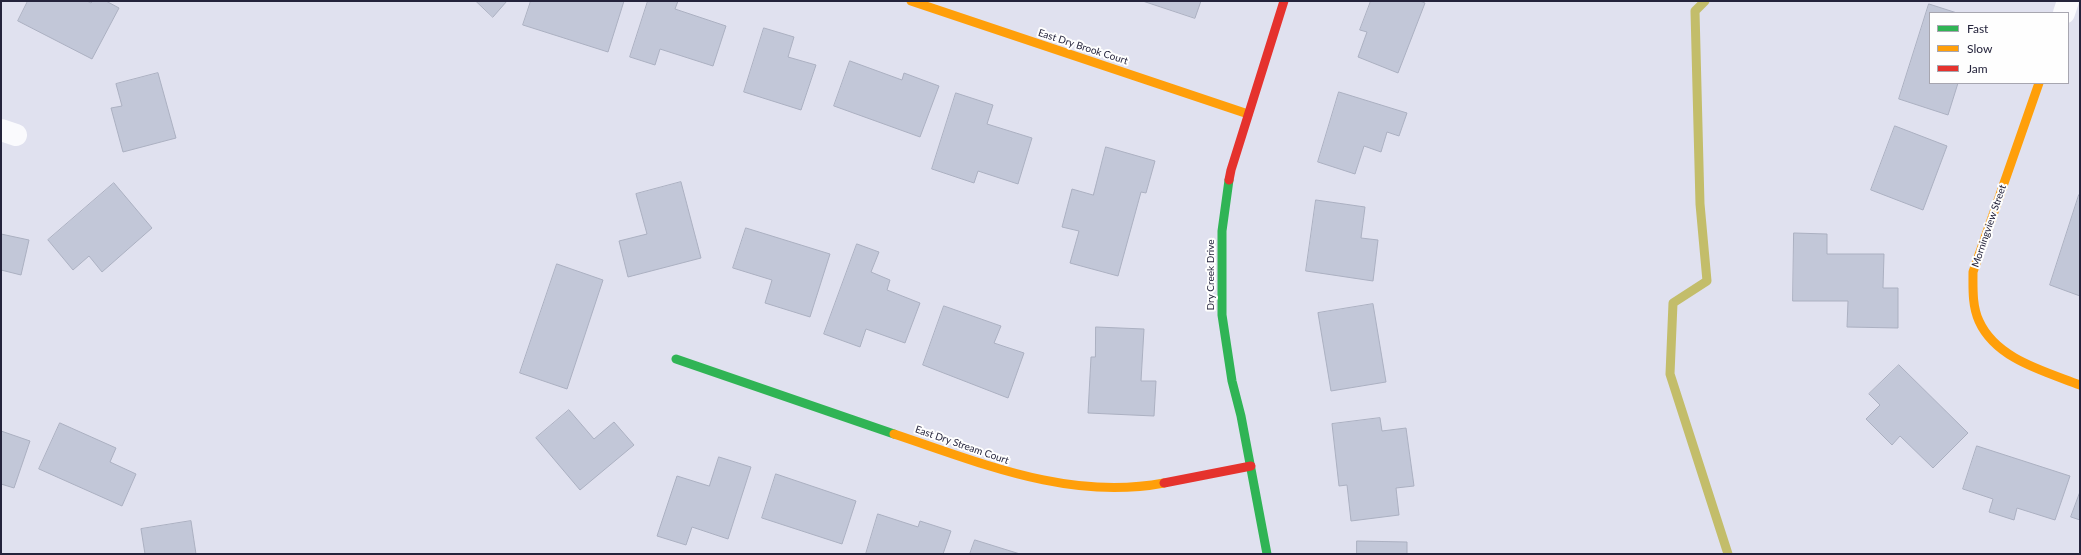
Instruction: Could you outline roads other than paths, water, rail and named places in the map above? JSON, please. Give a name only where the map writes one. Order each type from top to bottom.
[{"type":"street","name":"East Dry Brook Court","points":[[911,1],[1248,114]]},
{"type":"street","name":"Dry Creek Drive","points":[[1267,554],[1251,466],[1232,380],[1222,315],[1222,231],[1231,170],[1284,1]]},
{"type":"street","points":[[2064,12],[2068,1]]},
{"type":"street","name":"Morningview Street","points":[[2039,84],[1973,272],[1972,291],[1977,319],[1987,336],[2004,353],[2015,360],[2080,385]]},
{"type":"street","name":"East Dry Stream Court","points":[[676,359],[1000,470],[1046,482],[1090,488],[1138,488],[1251,466]]},
{"type":"waterway","points":[[1705,1],[1695,11],[1700,204],[1707,281],[1673,303],[1670,374],[1728,554]]}]
